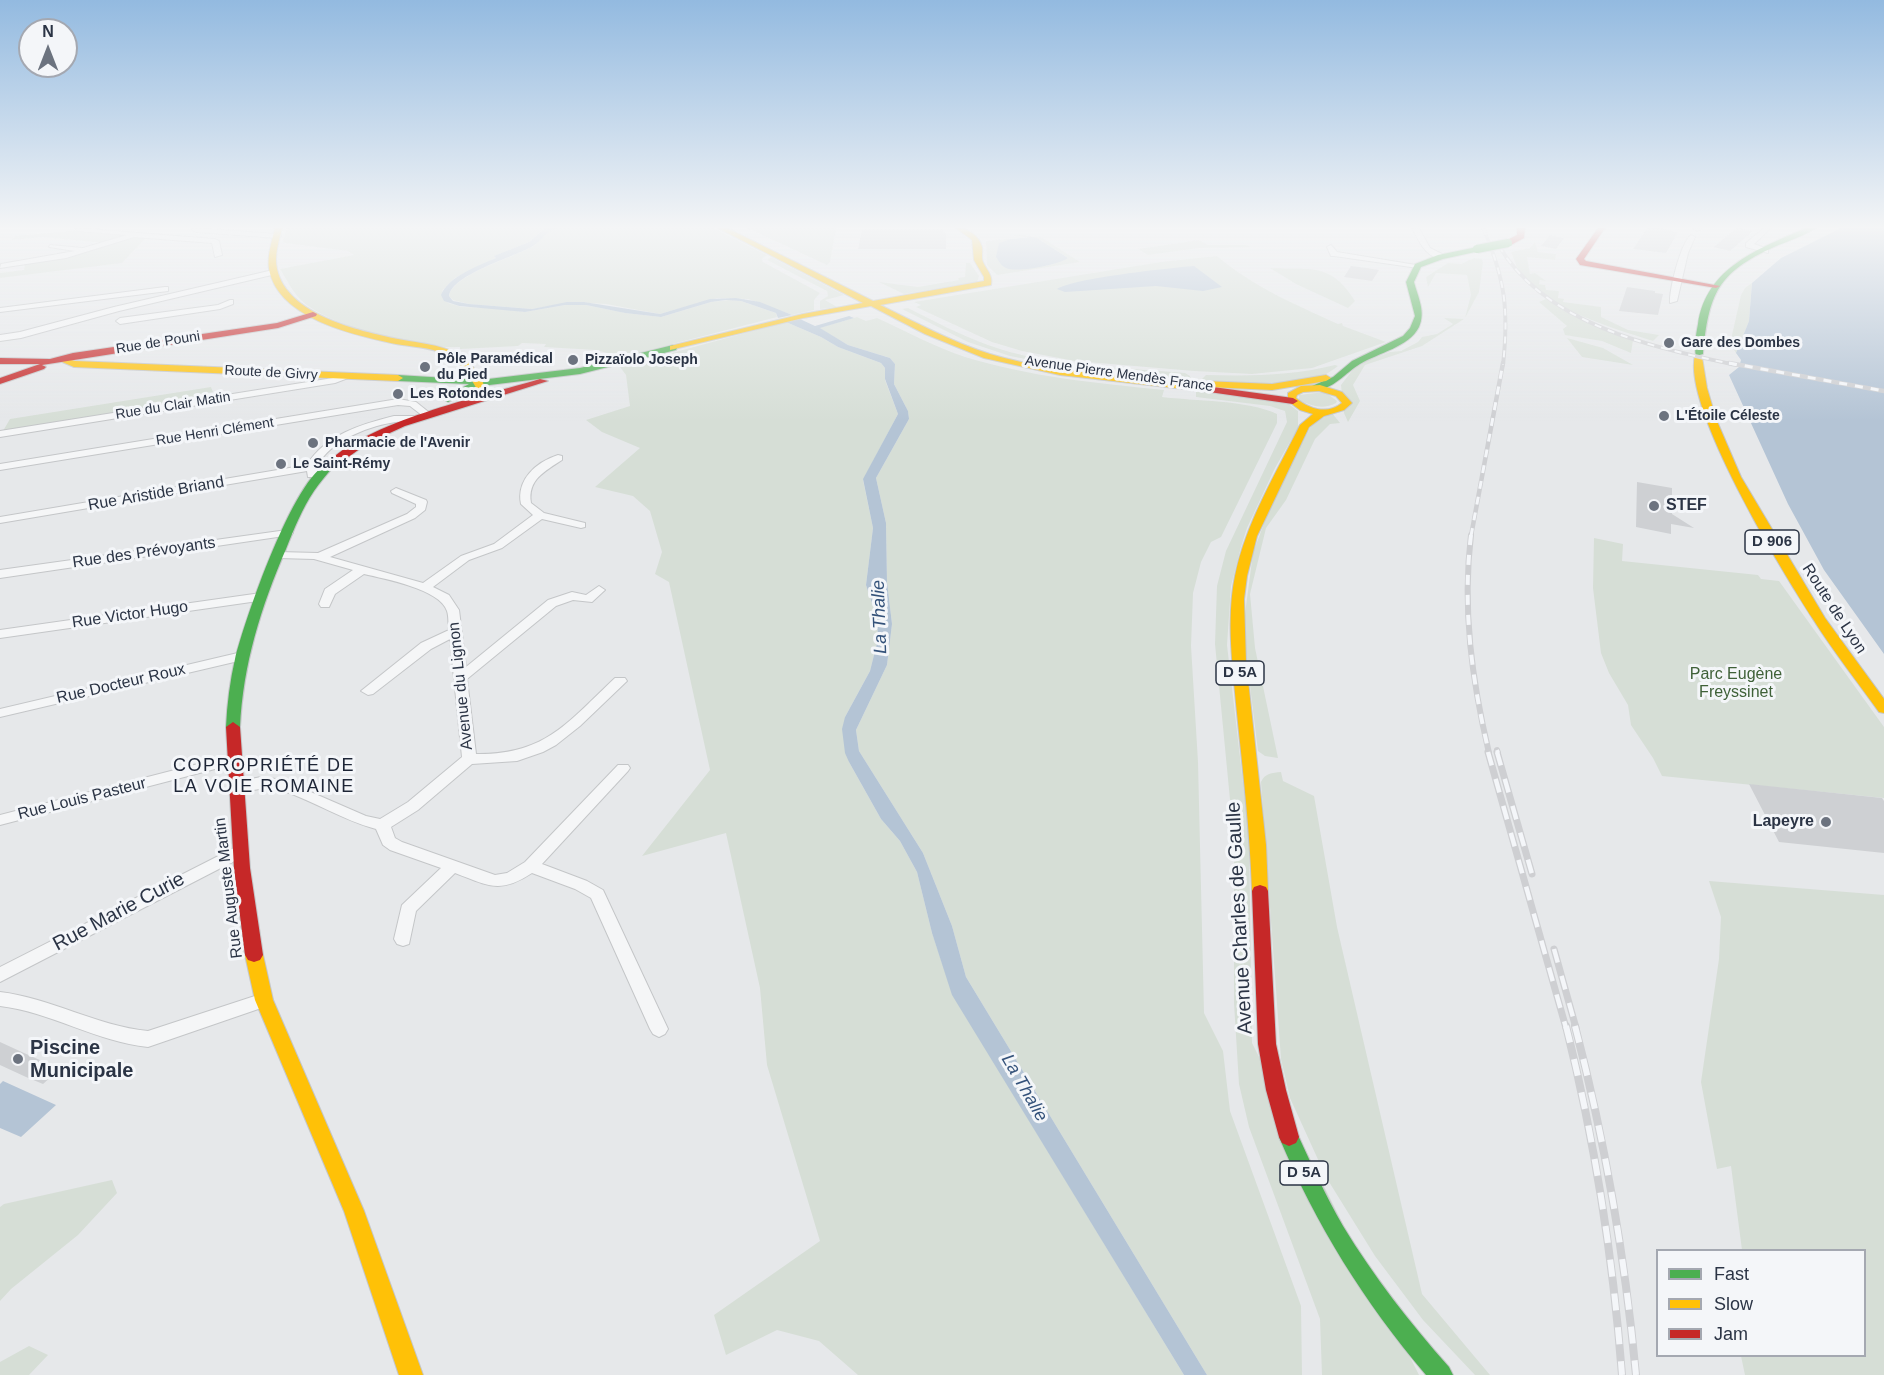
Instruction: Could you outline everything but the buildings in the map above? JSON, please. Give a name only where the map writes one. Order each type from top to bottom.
[{"type":"main road","points":[[284,292],[313,314],[378,339],[454,354],[478,376],[479,382]]},
{"type":"main road","name":"Avenue Pierre Mendès France","points":[[859,292],[964,349],[1009,362],[1060,372],[1297,400],[1315,388],[1338,381]]},
{"type":"main road","points":[[313,474],[345,454],[427,414],[580,371],[752,329],[821,313],[940,292]]},
{"type":"main road","points":[[1181,383],[1274,387],[1338,381],[1359,361],[1399,343],[1414,329],[1419,320],[1419,310],[1413,292]]},
{"type":"main road","name":"Route de Lyon","points":[[1711,292],[1703,317],[1699,356],[1708,408],[1727,459],[1819,619],[1884,709]]},
{"type":"main road","name":"Avenue Pierre Mendès France","points":[[877,303],[996,355],[1049,367],[1247,390],[1297,400],[1323,412]]},
{"type":"main road","name":"Rue de Pouni","points":[[69,358],[278,325],[313,314]]},
{"type":"main road","points":[[0,381],[62,353],[69,358]]},
{"type":"main road","name":"Route de Givry","points":[[69,358],[74,364],[479,382]]},
{"type":"main road","points":[[0,359],[44,362]]},
{"type":"main road","points":[[427,414],[438,405],[479,382],[580,371]]},
{"type":"main road","points":[[479,382],[543,381]]},
{"type":"main road","points":[[1323,412],[1336,411],[1346,406],[1346,399],[1338,381]]},
{"type":"main road","points":[[1297,400],[1305,425]]},
{"type":"main road","name":"Avenue Charles de Gaulle","points":[[1323,412],[1305,425],[1251,536],[1241,576],[1237,623],[1244,717],[1258,845],[1264,1013],[1270,1069],[1286,1128],[1334,1233],[1384,1307],[1441,1375]]},
{"type":"main road","name":"Rue Auguste Martin","points":[[313,474],[261,597],[242,657],[232,724],[240,851],[255,966],[264,1000],[354,1210],[411,1375]]},
{"type":"street","points":[[0,310],[151,292]]},
{"type":"street","points":[[0,338],[21,335],[185,292]]},
{"type":"street","points":[[1673,301],[1675,292]]},
{"type":"street","points":[[168,296],[186,312]]},
{"type":"street","points":[[120,321],[219,307],[230,302]]},
{"type":"street","name":"Rue du Clair Matin","points":[[0,434],[335,380],[345,376]]},
{"type":"street","name":"Rue Henri Clément","points":[[0,467],[398,402],[413,404],[427,414]]},
{"type":"street","points":[[558,458],[531,476],[524,487],[526,504],[540,515],[581,525]]},
{"type":"street","name":"Rue Aristide Briand","points":[[0,520],[313,474]]},
{"type":"street","points":[[319,557],[411,516],[421,508],[422,501],[396,491]]},
{"type":"street","points":[[424,587],[465,558],[498,546],[540,515]]},
{"type":"street","name":"Rue des Prévoyants","points":[[0,574],[288,533]]},
{"type":"street","name":"Avenue du Lignon","points":[[278,555],[306,554],[363,569],[424,587],[446,598],[450,604],[456,631],[469,759],[414,806],[382,825]]},
{"type":"street","points":[[325,604],[329,592],[363,569]]},
{"type":"street","points":[[461,676],[552,603],[572,596],[588,599],[598,590]]},
{"type":"street","name":"Rue Victor Hugo","points":[[0,634],[261,597]]},
{"type":"street","points":[[368,692],[426,646],[456,631]]},
{"type":"street","name":"Rue Docteur Roux","points":[[0,713],[242,657]]},
{"type":"street","points":[[469,759],[507,757],[536,750],[560,735],[620,681]]},
{"type":"street","name":"Rue Louis Pasteur","points":[[0,820],[233,760]]},
{"type":"street","points":[[236,787],[261,782],[283,785],[362,820],[382,825],[389,841],[396,846],[494,881],[503,881],[518,876],[531,866],[623,768]]},
{"type":"street","name":"Rue Marie Curie","points":[[0,975],[240,851]]},
{"type":"street","points":[[531,866],[581,885],[597,894],[659,1029]]},
{"type":"street","points":[[403,939],[408,909],[452,867]]},
{"type":"street","points":[[0,999],[26,1002],[128,1036],[148,1039],[264,1000]]},
{"type":"green space","points":[[294,292],[443,292],[448,303],[462,307],[525,312],[565,305],[586,305],[661,317],[711,302],[730,300],[741,301],[776,313],[777,317],[622,357],[596,350],[544,347],[546,344],[522,343],[518,346],[460,349],[460,347],[424,345],[360,330],[322,314]]},
{"type":"green space","points":[[451,292],[820,293],[814,300],[814,310],[792,315],[748,299],[717,298],[660,314],[606,304],[573,302],[532,309],[469,304],[453,300],[449,296]]},
{"type":"green space","points":[[827,292],[839,292],[844,295],[825,300],[837,307],[820,309],[820,301],[828,296]]},
{"type":"green space","points":[[975,292],[1272,292],[1338,324],[1342,323],[1343,326],[1386,342],[1312,368],[1252,374],[1075,361],[1022,351],[992,342],[916,307],[921,305],[914,302]]},
{"type":"green space","points":[[1314,292],[1349,292],[1355,301],[1348,308]]},
{"type":"green space","points":[[1470,292],[1479,292],[1465,318]]},
{"type":"green space","points":[[1540,292],[1559,292],[1558,298],[1564,299],[1563,302],[1601,307],[1601,317],[1628,330],[1659,335],[1653,341],[1619,330],[1581,316]]},
{"type":"green space","points":[[1743,292],[1751,292],[1749,321],[1736,353],[1730,344]]},
{"type":"green space","points":[[1546,299],[1597,327],[1633,340],[1631,353],[1602,341],[1565,335],[1563,329],[1567,326],[1539,302]]},
{"type":"green space","points":[[908,308],[967,337],[1012,353],[1085,365],[1185,373],[1190,376],[1191,380],[1072,368],[1010,356],[968,342],[902,309]]},
{"type":"green space","points":[[857,317],[866,321],[877,318],[954,353],[1014,370],[1164,390],[1162,397],[1251,406],[1277,414],[1277,423],[1221,537],[1211,542],[1201,562],[1193,593],[1191,646],[1198,762],[1204,1013],[1223,1051],[1230,1111],[1301,1306],[1302,1375],[1207,1375],[966,977],[952,926],[923,853],[859,751],[856,730],[887,665],[892,624],[887,582],[886,523],[876,478],[909,419],[908,411],[894,384],[895,364],[890,358],[848,345],[819,328]]},
{"type":"green space","points":[[1444,318],[1464,319],[1422,346],[1365,365],[1353,385],[1360,401],[1348,422],[1344,413],[1341,385],[1354,368],[1390,352],[1401,351],[1418,342],[1422,337],[1437,334],[1453,324]]},
{"type":"green space","points":[[786,322],[838,347],[881,363],[885,368],[885,380],[898,414],[863,480],[873,528],[866,585],[877,618],[878,639],[870,671],[845,717],[849,762],[881,819],[900,841],[917,872],[932,933],[953,995],[1184,1375],[858,1375],[819,1341],[777,1330],[726,1355],[714,1315],[820,1241],[767,1065],[760,988],[726,833],[642,856],[710,770],[669,582],[655,574],[662,552],[650,511],[633,496],[595,487],[640,448],[602,432],[586,420],[630,406],[626,375],[620,367]]},
{"type":"green space","points":[[1567,338],[1603,348],[1633,365],[1582,357]]},
{"type":"green space","points":[[1338,366],[1323,375],[1290,385],[1199,382],[1206,375],[1287,373]]},
{"type":"green space","points":[[211,387],[213,392],[199,394],[201,400],[3,431],[10,419]]},
{"type":"green space","points":[[1196,390],[1286,402],[1298,411],[1298,428],[1275,468],[1247,528],[1231,586],[1227,645],[1249,835],[1252,1043],[1419,1375],[1322,1375],[1320,1319],[1249,1127],[1239,1084],[1234,1003],[1234,841],[1215,644],[1217,586],[1226,551],[1287,422],[1285,411],[1270,406],[1196,397]]},
{"type":"green space","points":[[1325,392],[1337,401],[1336,403],[1318,406],[1299,400],[1299,395]]},
{"type":"green space","points":[[1332,413],[1340,423],[1330,424],[1315,439],[1286,500],[1266,528],[1250,594],[1255,648],[1278,758],[1265,756],[1258,751],[1243,629],[1253,553],[1272,502],[1312,424]]},
{"type":"green space","name":"Parc Eugène Freyssinet","points":[[1594,538],[1623,544],[1622,561],[1758,575],[1761,579],[1779,581],[1884,727],[1884,798],[1662,776],[1631,725],[1628,705],[1609,673],[1601,653],[1593,588]]},
{"type":"green space","points":[[1281,772],[1283,781],[1314,796],[1337,927],[1422,1294],[1490,1375],[1475,1375],[1423,1320],[1375,1256],[1326,1177],[1290,1098],[1281,1059],[1261,782],[1267,775]]},
{"type":"green space","points":[[1709,881],[1884,895],[1884,1375],[1745,1375],[1741,1357],[1866,1357],[1866,1249],[1742,1249],[1731,1166],[1717,1169],[1701,1082],[1719,959],[1721,917]]},
{"type":"green space","points":[[112,1180],[117,1193],[78,1235],[11,1289],[0,1301],[0,1207],[4,1204]]},
{"type":"green space","points":[[29,1346],[48,1355],[29,1375],[0,1375],[0,1362]]},
{"type":"water","points":[[443,292],[451,292],[449,296],[453,301],[469,304],[532,309],[567,302],[584,302],[660,314],[710,299],[736,298],[760,302],[792,315],[778,318],[776,313],[741,301],[726,300],[711,302],[661,317],[586,305],[565,305],[525,312],[459,306],[444,301],[441,295]]},
{"type":"water","points":[[1751,292],[1884,292],[1884,654],[1824,570],[1788,504],[1729,375],[1739,367],[1741,360],[1736,353],[1749,321]]},
{"type":"water","name":"La Thalie","points":[[849,316],[854,318],[820,328],[848,345],[890,358],[895,364],[894,384],[908,411],[909,419],[876,478],[886,523],[887,582],[892,624],[887,665],[856,730],[859,751],[923,853],[952,926],[966,977],[1207,1375],[1184,1375],[952,995],[932,933],[917,872],[900,841],[881,819],[845,753],[842,729],[845,717],[870,671],[878,639],[877,618],[866,585],[873,528],[863,479],[898,414],[885,379],[885,368],[881,363],[838,347],[786,322],[800,319],[815,326]]},
{"type":"water","points":[[3,1081],[56,1105],[21,1137],[0,1128],[0,1084]]},
{"type":"railway","points":[[1503,292],[1506,327],[1503,365]]},
{"type":"railway","points":[[1541,292],[1572,314],[1636,340],[1736,365]]},
{"type":"railway","points":[[1471,536],[1503,363]]},
{"type":"railway","points":[[1729,363],[1884,391]]},
{"type":"railway","points":[[1471,535],[1468,563],[1470,645],[1489,753]]},
{"type":"railway","points":[[1488,752],[1566,1028]]},
{"type":"railway","points":[[1497,752],[1532,874]]},
{"type":"railway","points":[[1554,949],[1576,1028]]},
{"type":"railway","points":[[1566,1026],[1586,1113],[1602,1200],[1614,1287],[1622,1375]]},
{"type":"railway","points":[[1575,1026],[1596,1112],[1613,1199],[1636,1375]]},
{"type":"traffic: fast","points":[[1315,388],[1336,379],[1355,363],[1406,338],[1414,329],[1419,316],[1413,292]]},
{"type":"traffic: fast","points":[[1699,354],[1706,306],[1712,292]]},
{"type":"traffic: fast","points":[[448,399],[479,383],[580,371],[673,348]]},
{"type":"traffic: fast","points":[[398,378],[477,382]]},
{"type":"traffic: fast","points":[[233,727],[237,680],[255,611],[301,503],[313,484],[329,466]]},
{"type":"traffic: fast","points":[[1289,1137],[1319,1203],[1354,1263],[1395,1320],[1441,1375]]},
{"type":"traffic: slow","points":[[285,292],[309,313],[345,329],[448,352],[469,367],[481,389]]},
{"type":"traffic: slow","points":[[849,292],[928,332],[987,356],[1060,372],[1184,386]]},
{"type":"traffic: slow","points":[[673,348],[803,316],[937,292]]},
{"type":"traffic: slow","points":[[1698,357],[1702,388],[1711,419],[1736,477],[1819,619],[1884,709]]},
{"type":"traffic: slow","points":[[64,361],[74,364],[398,378]]},
{"type":"traffic: slow","points":[[1181,383],[1272,387],[1326,378]]},
{"type":"traffic: slow","points":[[1320,388],[1339,394],[1347,403],[1334,412],[1319,413],[1304,408],[1291,399],[1293,393],[1301,389],[1320,388]]},
{"type":"traffic: slow","points":[[1260,891],[1258,845],[1239,662],[1238,599],[1241,576],[1251,536],[1305,425],[1323,412]]},
{"type":"traffic: slow","points":[[254,955],[264,1000],[354,1211],[411,1375]]},
{"type":"traffic: jam","points":[[0,361],[50,362],[73,356],[278,325],[313,314]]},
{"type":"traffic: jam","points":[[0,381],[41,367]]},
{"type":"traffic: jam","points":[[329,466],[364,441],[402,424],[543,381]]},
{"type":"traffic: jam","points":[[1184,386],[1293,401]]},
{"type":"traffic: jam","points":[[233,727],[242,868],[254,955]]},
{"type":"traffic: jam","points":[[1260,891],[1267,1044],[1276,1090],[1289,1137]]},
{"type":"place","name":"Gare des Dombes","points":[[1669,343]]},
{"type":"place","name":"Pizzaïolo Joseph","points":[[573,360]]},
{"type":"place","name":"Pôle Paramédical du Pied","points":[[425,367]]},
{"type":"place","name":"Les Rotondes","points":[[398,394]]},
{"type":"place","name":"L'Étoile Céleste","points":[[1664,416]]},
{"type":"place","name":"Pharmacie de l'Avenir","points":[[313,443]]},
{"type":"place","name":"Le Saint-Rémy","points":[[281,464]]},
{"type":"place","name":"STEF","points":[[1654,506]]},
{"type":"place","name":"Lapeyre","points":[[1826,822]]},
{"type":"place","name":"Piscine Municipale","points":[[18,1059]]},
{"type":"district","name":"COPROPRIÉTÉ DE LA VOIE ROMAINE","points":[[264,776]]}]
